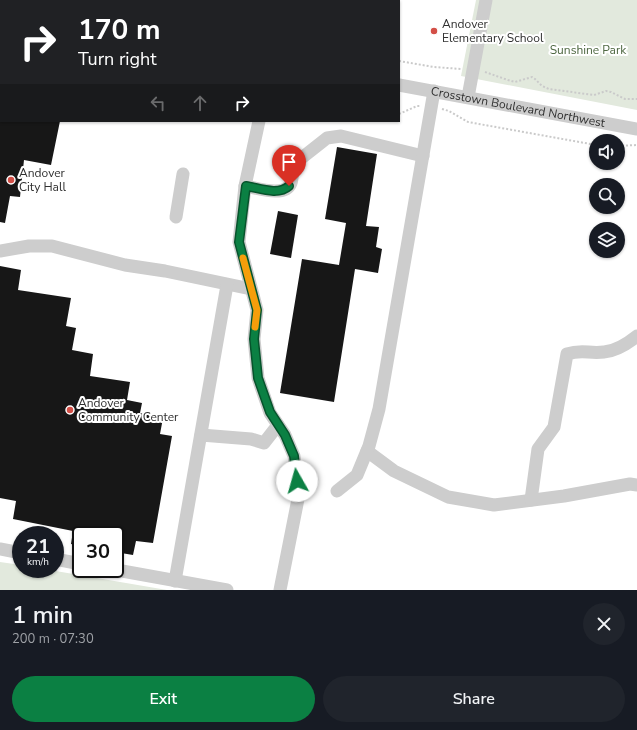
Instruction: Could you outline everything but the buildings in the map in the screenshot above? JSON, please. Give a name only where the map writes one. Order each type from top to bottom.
[{"type":"street","points":[[468,97],[486,0]]},
{"type":"street","name":"Crosstown Boulevard Northwest","points":[[400,85],[637,129]]},
{"type":"street","points":[[337,491],[357,476],[367,451],[379,409],[434,91]]},
{"type":"street","points":[[259,122],[246,186],[239,242],[257,310],[254,339],[258,378],[270,412],[285,435],[294,456],[299,494],[280,590]]},
{"type":"street","points":[[246,186],[278,192],[285,190],[291,182],[294,164],[327,138],[341,136],[423,156]]},
{"type":"street","points":[[176,217],[183,174]]},
{"type":"street","points":[[0,251],[29,246],[52,246],[125,265],[251,289]]},
{"type":"street","points":[[175,581],[227,285]]},
{"type":"street","points":[[531,500],[538,449],[554,427],[567,354],[576,351],[604,352],[618,349],[637,336]]},
{"type":"street","points":[[201,435],[251,439],[264,443],[278,425]]},
{"type":"street","points":[[367,451],[394,471],[448,497],[494,505],[564,496],[630,484],[637,485]]},
{"type":"street","points":[[0,549],[12,551]]},
{"type":"street","points":[[124,571],[227,590]]},
{"type":"path","points":[[400,61],[434,67],[462,69]]},
{"type":"path","points":[[482,71],[515,82],[532,77],[542,86],[549,89],[594,95],[606,91],[625,99],[637,99]]},
{"type":"path","points":[[400,114],[417,106]]},
{"type":"path","points":[[443,110],[468,122],[589,144]]},
{"type":"path","points":[[625,146],[637,145]]},
{"type":"green space","name":"Sunshine Park","points":[[476,0],[637,0],[637,110],[461,76]]},
{"type":"green space","points":[[0,562],[12,564],[12,578],[64,578],[64,572],[72,574],[72,578],[97,578],[167,590],[0,590]]},
{"type":"slow traffic","points":[[243,258],[257,310],[255,327]]},
{"type":"place","name":"Andover Elementary School","points":[[434,31]]},
{"type":"place","name":"Andover City Hall","points":[[11,180]]},
{"type":"place","name":"Andover Community Center","points":[[70,410]]},
{"type":"route","points":[[289,186],[285,190],[278,192],[246,186],[239,242],[257,310],[254,339],[258,378],[270,412],[285,435],[294,456],[297,481]]}]
